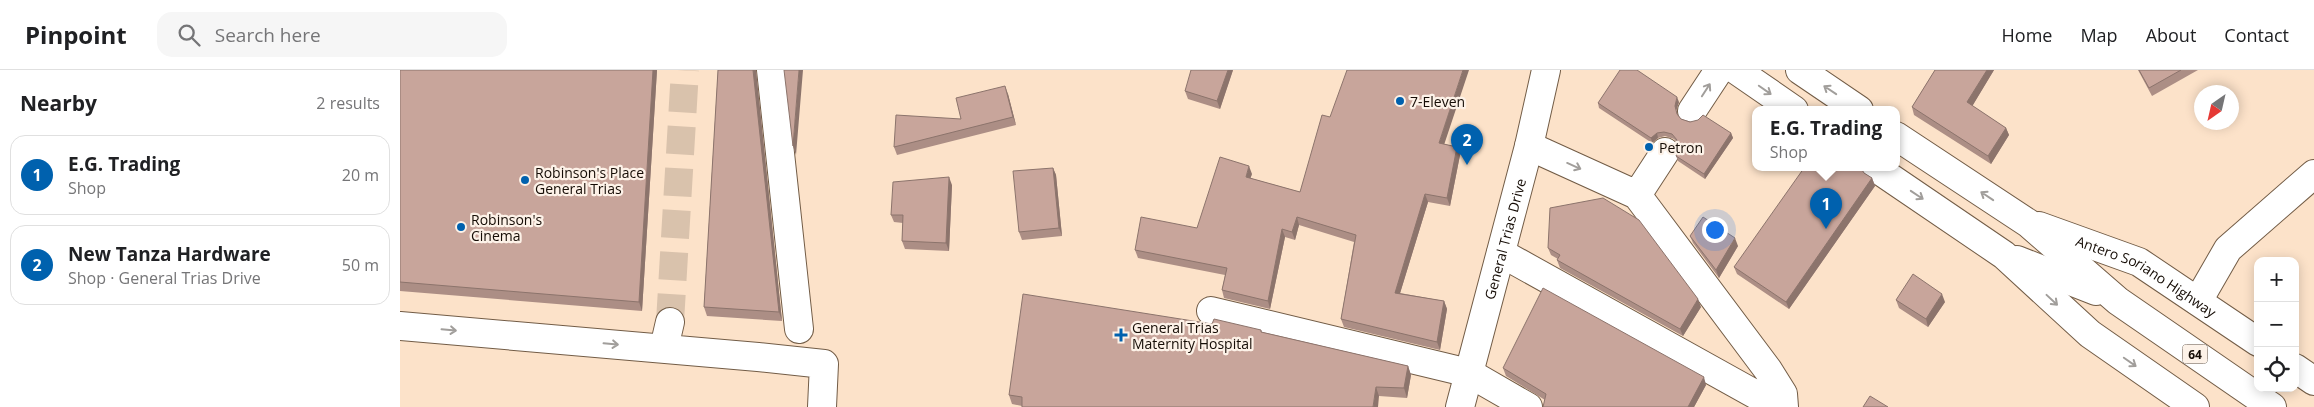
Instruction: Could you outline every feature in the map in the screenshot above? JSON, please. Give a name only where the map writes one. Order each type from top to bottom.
[{"type":"main road","points":[[771,70],[800,329]]},
{"type":"main road","name":"General Trias Drive","points":[[1460,407],[1529,146],[1546,70]]},
{"type":"main road","points":[[1692,111],[1719,70]]},
{"type":"main road","points":[[1736,70],[1788,106]]},
{"type":"main road","points":[[1800,70],[1853,106]]},
{"type":"main road","name":"Antero Soriano Highway","points":[[1900,139],[2028,223],[2116,300],[2272,407]]},
{"type":"main road","points":[[1529,146],[1637,195],[1768,370],[1783,394],[1784,407]]},
{"type":"main road","points":[[1637,195],[1665,152]]},
{"type":"main road","name":"Antero Soriano Highway","points":[[1880,171],[2004,255],[2090,334],[2194,407]]},
{"type":"main road","points":[[2198,301],[2228,249],[2314,174]]},
{"type":"main road","name":"Antero Soriano Highway","points":[[2028,223],[2139,262],[2254,339]]},
{"type":"main road","points":[[1501,253],[1778,407]]},
{"type":"main road","name":"Antero Soriano Highway","points":[[2004,255],[2116,300]]},
{"type":"main road","points":[[1210,311],[1469,373],[1528,407]]},
{"type":"main road","points":[[664,348],[670,322]]},
{"type":"main road","points":[[400,326],[664,348],[824,364],[822,407]]},
{"type":"main road","points":[[2299,371],[2314,381]]},
{"type":"pier","points":[[2311,341],[2314,343],[2314,407],[2268,407],[2277,392],[2299,392],[2299,359]]},
{"type":"building","name":"Robinson's Place General Trias","points":[[400,70],[653,70],[639,302],[400,282]]},
{"type":"building","points":[[718,70],[753,70],[779,312],[704,307]]},
{"type":"building","points":[[784,70],[799,70],[793,146]]},
{"type":"building","points":[[1191,70],[1228,70],[1217,101],[1185,91]]},
{"type":"building","points":[[1347,70],[1463,70],[1439,143],[1457,147],[1447,198],[1425,194],[1395,293],[1444,301],[1437,342],[1341,319],[1356,235],[1297,217],[1292,232],[1282,229],[1268,301],[1222,290],[1227,268],[1135,250],[1141,217],[1197,228],[1220,157],[1249,166],[1246,177],[1300,192],[1322,115],[1330,117]]},
{"type":"building","points":[[1620,70],[1637,70],[1677,97],[1675,106],[1677,114],[1681,119],[1690,122],[1698,120],[1703,115],[1731,133],[1704,174],[1676,156],[1679,148],[1677,140],[1672,134],[1657,133],[1651,138],[1598,103]]},
{"type":"building","points":[[1935,70],[1987,70],[1967,102],[2006,128],[1988,156],[1912,107]]},
{"type":"building","points":[[2139,70],[2181,70],[2149,88]]},
{"type":"building","points":[[1005,86],[1013,117],[894,147],[896,115],[961,119],[956,98]]},
{"type":"building","points":[[1053,168],[1059,228],[1019,232],[1013,171]]},
{"type":"building","points":[[1802,171],[1863,171],[1872,178],[1786,302],[1734,267]]},
{"type":"building","points":[[949,177],[946,243],[902,241],[903,215],[891,215],[893,182]]},
{"type":"building","points":[[1603,198],[1639,220],[1698,299],[1680,329],[1557,260],[1560,255],[1548,248],[1550,208]]},
{"type":"building","points":[[1703,217],[1735,238],[1716,270],[1690,236]]},
{"type":"building","points":[[1913,274],[1942,294],[1926,319],[1896,300]]},
{"type":"building","points":[[1543,288],[1704,377],[1688,407],[1543,407],[1546,394],[1503,368]]},
{"type":"building","name":"General Trias Maternity Hospital","points":[[1023,294],[1212,324],[1214,319],[1261,330],[1261,332],[1408,366],[1404,388],[1376,387],[1373,407],[1022,407],[1022,397],[1009,395]]},
{"type":"building","points":[[1870,396],[1888,407],[1863,407]]},
{"type":"tunnel","points":[[670,322],[685,70]]},
{"type":"place","name":"7-Eleven","points":[[1400,101]]},
{"type":"place","name":"Petron","points":[[1649,147]]},
{"type":"place","name":"New Tanza Hardware","points":[[1467,165]]},
{"type":"place","name":"Robinson's Place General Trias","points":[[525,180]]},
{"type":"place","name":"Robinson's Cinema","points":[[461,227]]},
{"type":"place","name":"E.G. Trading","points":[[1826,229]]},
{"type":"place","name":"General Trias Maternity Hospital","points":[[1121,335]]}]
